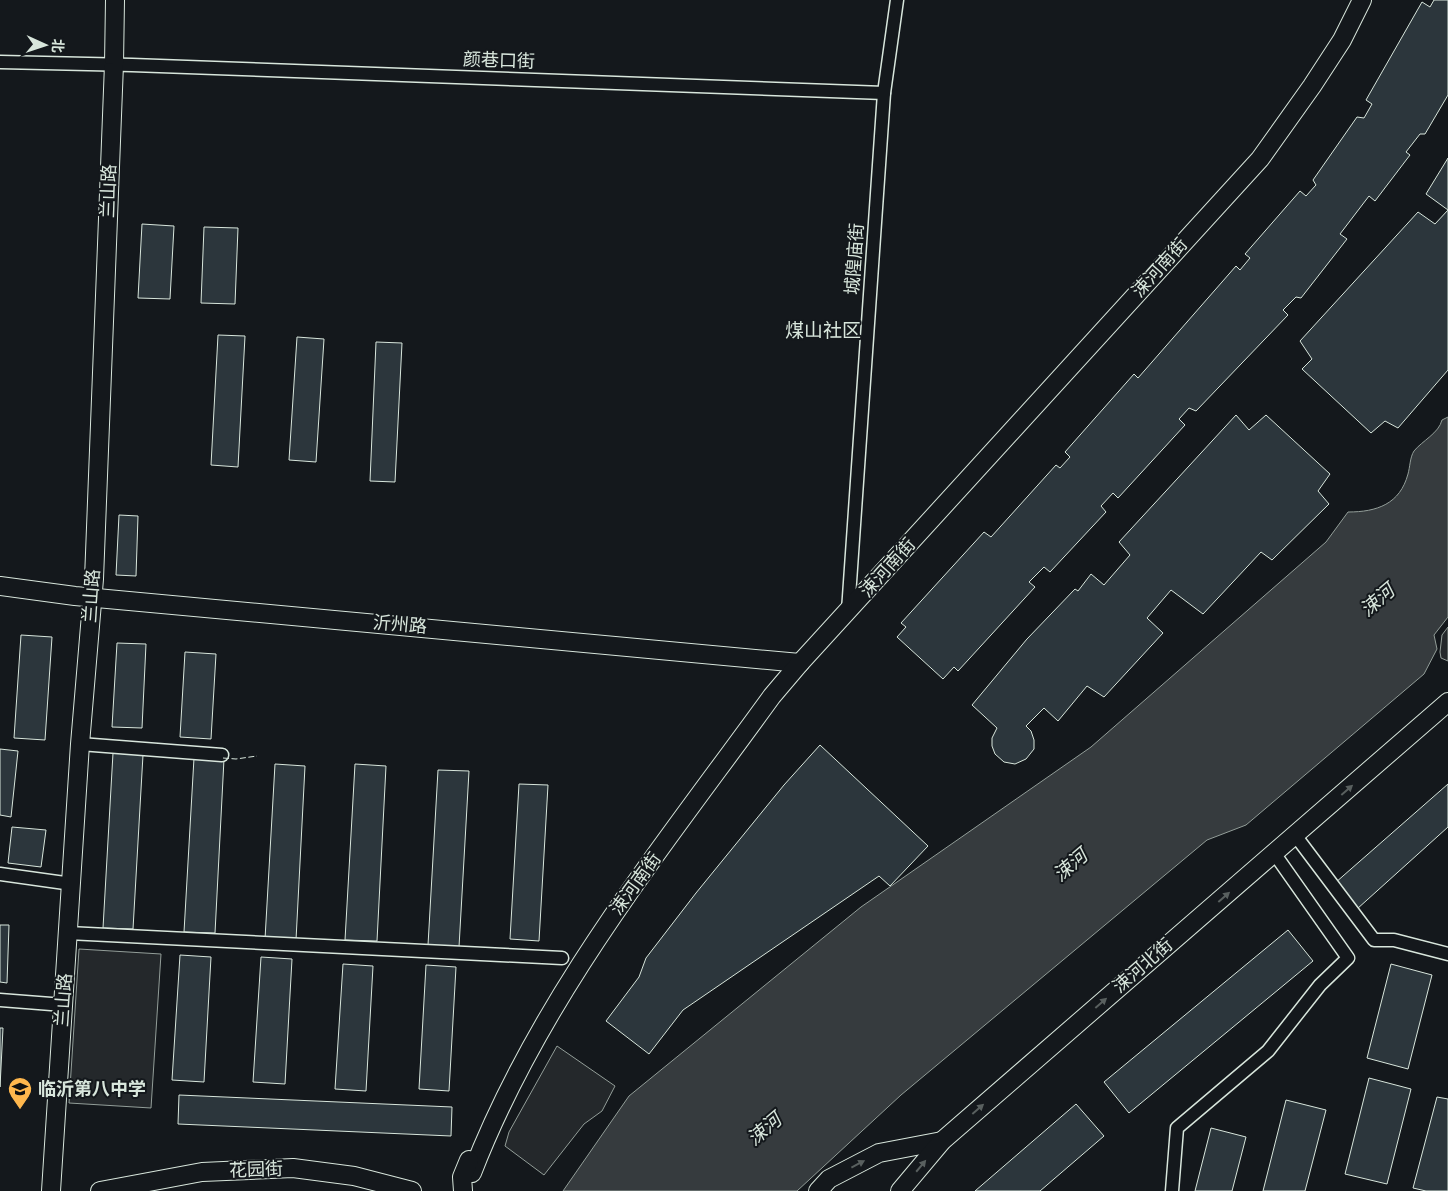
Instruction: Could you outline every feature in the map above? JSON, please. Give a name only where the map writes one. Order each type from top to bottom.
[{"type":"main road","name":"兰山路","points":[[50,1191],[64,1006],[80,744],[93,597],[115,0]]},
{"type":"main road","name":"涑河南街","points":[[472,1173],[487,1134],[508,1092],[545,1025],[602,931],[772,696],[1260,159],[1342,40],[1362,1]]},
{"type":"main road","name":"沂州路","points":[[0,586],[76,596],[800,663]]},
{"type":"main road","name":"涑河北街","points":[[818,1191],[830,1179],[879,1154],[942,1141],[1448,702]]},
{"type":"main road","points":[[463,1191],[462,1177],[499,1095],[575,951],[602,931]]},
{"type":"main road","points":[[474,1191],[498,1132],[590,965],[602,931]]},
{"type":"main road","points":[[900,1191],[942,1141]]},
{"type":"main road","name":"花园街","points":[[100,1191],[202,1172],[293,1168],[354,1176],[412,1191]]},
{"type":"street","name":"城隍庙街","points":[[848,611],[884,94],[897,0]]},
{"type":"street","name":"颜巷口街","points":[[0,62],[114,64],[884,94]]},
{"type":"street","points":[[80,744],[222,755]]},
{"type":"street","points":[[1295,835],[1374,940],[1394,940],[1448,954]]},
{"type":"street","points":[[1172,1191],[1177,1128],[1268,1052],[1320,985],[1348,958],[1274,853]]},
{"type":"street","points":[[0,874],[72,884]]},
{"type":"street","points":[[68,933],[562,958]]},
{"type":"street","points":[[0,1000],[64,1006]]},
{"type":"shaded area","points":[[1448,627],[1448,661],[1441,658],[1440,652],[1442,635]]},
{"type":"shaded area","points":[[79,949],[161,954],[151,1108],[69,1103]]},
{"type":"shaded area","points":[[557,1046],[615,1086],[602,1111],[584,1124],[544,1175],[505,1146],[509,1132]]},
{"type":"water","name":"涑河","points":[[1448,417],[1448,617],[1434,635],[1437,649],[1424,674],[1246,825],[1207,840],[901,1095],[797,1191],[563,1191],[629,1096],[861,907],[1091,747],[1326,542],[1348,512],[1378,508],[1393,499],[1404,484],[1414,451],[1434,433],[1442,420]]},
{"type":"building","points":[[1434,0],[1448,0],[1448,95],[1425,134],[1420,134],[1406,152],[1410,155],[1375,201],[1369,196],[1340,234],[1347,239],[1301,298],[1296,297],[1283,310],[1288,315],[1196,411],[1189,408],[1179,419],[1185,425],[1118,498],[1113,493],[1101,506],[1106,512],[1050,572],[1044,567],[1029,582],[1035,587],[958,671],[954,667],[943,679],[897,637],[906,627],[901,623],[984,532],[991,537],[1056,465],[1060,468],[1070,457],[1065,452],[1134,374],[1138,378],[1236,266],[1240,270],[1250,258],[1245,254],[1300,191],[1306,196],[1316,185],[1313,180],[1357,117],[1364,118],[1372,104],[1366,100],[1422,2],[1430,7]]},
{"type":"building","points":[[1448,158],[1448,210],[1426,194]]},
{"type":"building","points":[[1448,210],[1448,370],[1398,428],[1385,421],[1371,433],[1302,369],[1312,359],[1300,341],[1418,212],[1435,224]]},
{"type":"building","points":[[142,224],[174,226],[170,299],[138,298]]},
{"type":"building","points":[[204,227],[238,228],[235,304],[201,303]]},
{"type":"building","points":[[218,335],[245,336],[238,467],[211,465]]},
{"type":"building","points":[[297,337],[324,339],[316,462],[289,460]]},
{"type":"building","points":[[376,342],[402,343],[395,482],[370,481]]},
{"type":"building","points":[[1236,415],[1249,430],[1266,415],[1330,474],[1318,491],[1329,504],[1272,560],[1261,552],[1203,614],[1171,590],[1147,618],[1163,633],[1104,697],[1087,686],[1058,721],[1044,708],[1026,726],[1031,731],[1034,749],[1026,759],[1015,764],[1004,762],[995,754],[992,746],[992,738],[997,728],[972,705],[1027,639],[1075,589],[1078,591],[1091,574],[1104,585],[1130,555],[1119,542]]},
{"type":"building","points":[[119,515],[138,516],[136,576],[116,575]]},
{"type":"building","points":[[21,635],[52,637],[45,740],[14,738]]},
{"type":"building","points":[[117,643],[146,644],[142,728],[112,727]]},
{"type":"building","points":[[185,652],[216,654],[211,739],[180,737]]},
{"type":"building","points":[[820,745],[928,846],[890,886],[879,876],[683,1010],[649,1054],[606,1021],[639,977],[646,958],[696,893],[784,785]]},
{"type":"building","points":[[0,749],[18,751],[11,817],[0,815]]},
{"type":"building","points":[[113,753],[143,755],[133,929],[103,928]]},
{"type":"building","points":[[194,758],[224,759],[215,933],[184,932]]},
{"type":"building","points":[[275,764],[305,766],[296,940],[265,939]]},
{"type":"building","points":[[355,764],[386,766],[377,941],[345,940]]},
{"type":"building","points":[[438,770],[469,771],[459,947],[428,945]]},
{"type":"building","points":[[519,784],[548,785],[539,941],[510,939]]},
{"type":"building","points":[[1448,784],[1448,827],[1357,909],[1335,883]]},
{"type":"building","points":[[12,827],[46,830],[41,867],[8,863]]},
{"type":"building","points":[[0,925],[9,925],[7,983],[0,982]]},
{"type":"building","points":[[1288,930],[1313,961],[1129,1113],[1104,1082]]},
{"type":"building","points":[[180,955],[211,957],[204,1082],[172,1080]]},
{"type":"building","points":[[261,957],[292,959],[285,1084],[253,1082]]},
{"type":"building","points":[[343,964],[373,966],[366,1091],[335,1089]]},
{"type":"building","points":[[1391,964],[1432,975],[1408,1069],[1367,1058]]},
{"type":"building","points":[[426,965],[456,967],[449,1091],[419,1089]]},
{"type":"building","points":[[0,1028],[3,1028],[0,1087]]},
{"type":"building","points":[[1369,1078],[1411,1089],[1387,1184],[1345,1174]]},
{"type":"building","points":[[179,1095],[452,1107],[451,1136],[178,1124]]},
{"type":"building","points":[[1437,1097],[1448,1099],[1448,1191],[1426,1191],[1413,1188]]},
{"type":"building","points":[[1286,1100],[1326,1110],[1305,1191],[1263,1191]]},
{"type":"building","points":[[1076,1104],[1104,1136],[1040,1191],[975,1191]]},
{"type":"building","points":[[1211,1128],[1246,1137],[1232,1191],[1195,1191]]},
{"type":"fence","points":[[223,758],[236,759],[257,756]]},
{"type":"place","name":"临沂第八中学","points":[[20,1110]]},
{"type":"district","name":"煤山社区","points":[[823,331]]}]
